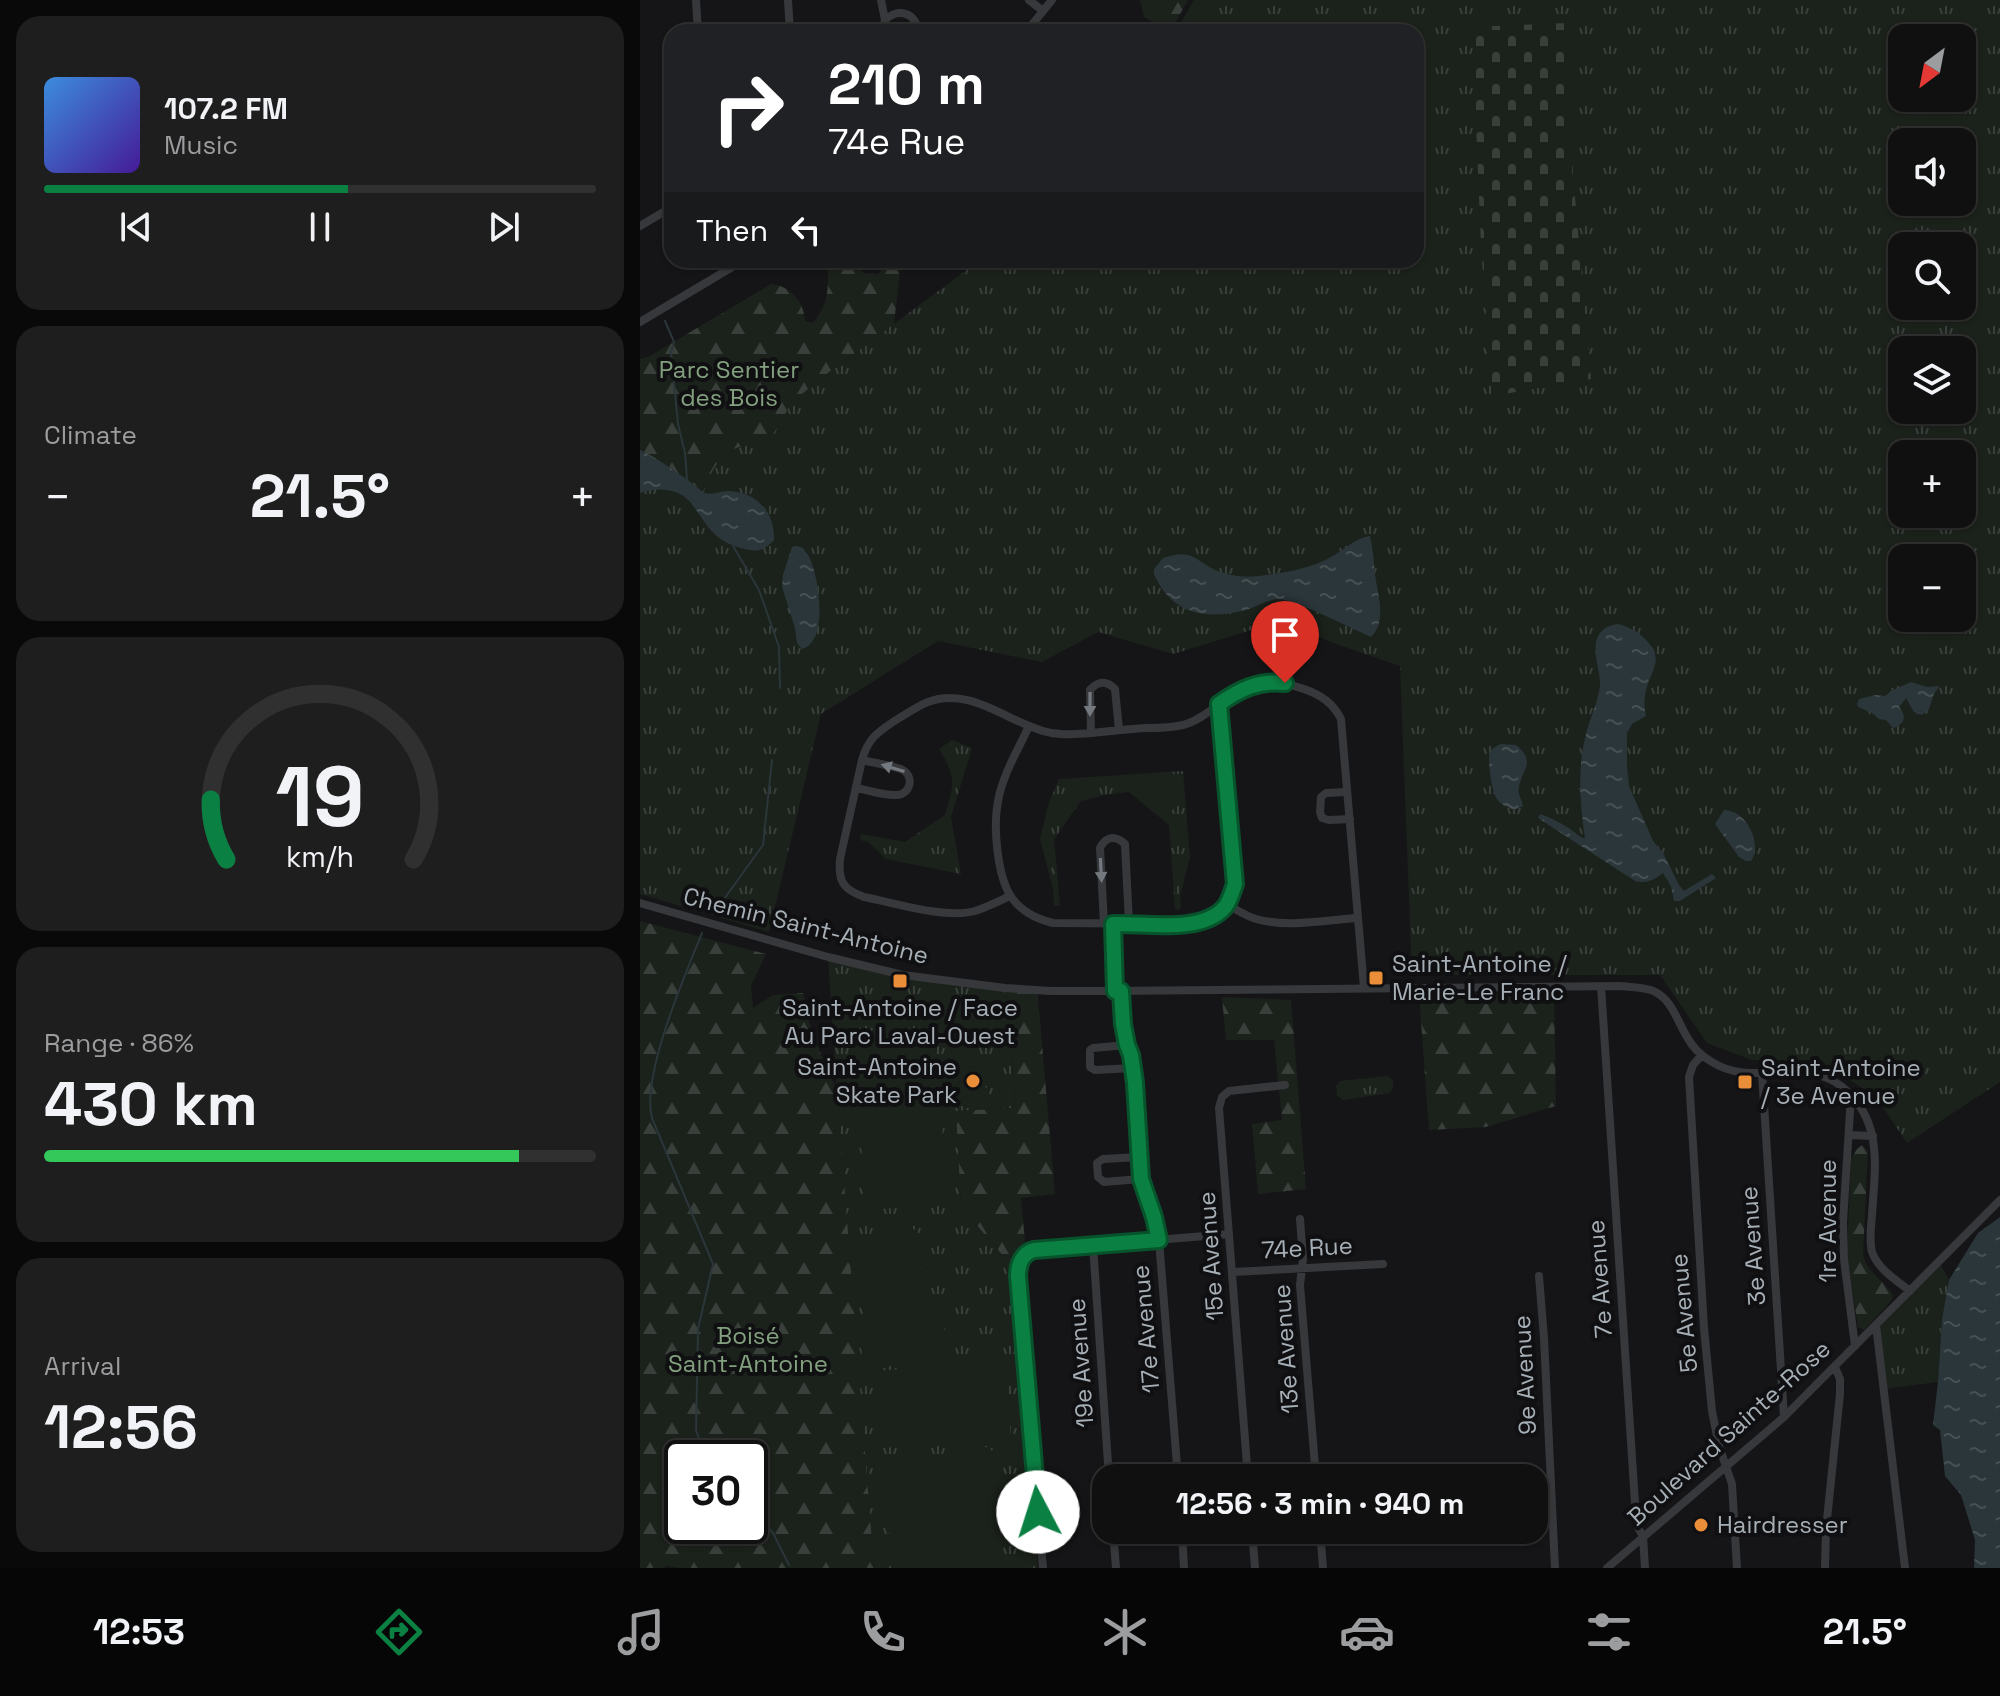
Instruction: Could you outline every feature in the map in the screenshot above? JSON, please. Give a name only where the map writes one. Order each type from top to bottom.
[{"type":"street","points":[[696,0],[698,24]]},
{"type":"street","points":[[788,0],[790,24]]},
{"type":"street","points":[[881,0],[884,24]]},
{"type":"street","points":[[1029,0],[1043,11]]},
{"type":"street","points":[[1032,24],[1052,0]]},
{"type":"street","points":[[885,20],[895,13],[907,13],[917,24]]},
{"type":"street","points":[[640,226],[664,212]]},
{"type":"street","points":[[640,322],[731,268]]},
{"type":"street","points":[[1091,733],[1090,690],[1102,682],[1115,689],[1119,730]]},
{"type":"street","points":[[1010,896],[974,911],[943,913],[864,897],[843,885],[838,874],[840,859],[862,760],[866,747],[883,728],[930,701],[942,699],[964,700],[997,710],[1054,734],[1174,727],[1198,719],[1243,688],[1271,682],[1285,683],[1326,700],[1335,707],[1341,719],[1364,988]]},
{"type":"street","points":[[1029,726],[1002,785],[996,818],[998,860],[1010,896],[1041,920],[1053,923],[1198,924],[1215,917],[1228,905],[1235,884],[1219,704]]},
{"type":"street","points":[[856,788],[898,796],[905,793],[909,786],[907,773],[901,769],[862,760]]},
{"type":"street","points":[[1347,792],[1326,793],[1321,797],[1320,812],[1322,818],[1329,820],[1350,819]]},
{"type":"street","name":"17e Avenue","points":[[1129,923],[1125,844],[1111,837],[1104,840],[1100,848],[1118,991],[1133,1068],[1141,1179],[1159,1240],[1177,1464]]},
{"type":"street","name":"Chemin Saint-Antoine","points":[[640,903],[828,957],[903,975],[1005,988],[1118,991],[1601,986],[1651,990],[1669,1003],[1701,1056]]},
{"type":"street","points":[[1228,905],[1260,920],[1278,922],[1358,918]]},
{"type":"street","name":"7e Avenue","points":[[1601,986],[1636,1518],[1643,1536],[1645,1568]]},
{"type":"street","points":[[1127,1045],[1093,1048],[1089,1055],[1090,1067],[1095,1070],[1133,1068]]},
{"type":"street","points":[[1701,1056],[1732,1072],[1818,1074],[1841,1086],[1851,1096],[1863,1111],[1875,1150],[1870,1235],[1872,1250],[1886,1272],[1910,1291]]},
{"type":"street","name":"5e Avenue","points":[[1701,1056],[1693,1065],[1689,1077],[1689,1102],[1704,1328],[1712,1411],[1719,1446],[1732,1484],[1737,1568]]},
{"type":"street","name":"3e Avenue","points":[[1762,1073],[1784,1417]]},
{"type":"street","name":"15e Avenue","points":[[1247,1464],[1220,1102],[1229,1091],[1285,1085]]},
{"type":"street","name":"1re Avenue","points":[[1851,1096],[1843,1222],[1844,1259],[1855,1346]]},
{"type":"street","points":[[1849,1135],[1873,1136]]},
{"type":"street","points":[[1140,1157],[1103,1159],[1097,1163],[1098,1177],[1104,1182],[1141,1179]]},
{"type":"street","name":"Boulevard Sainte-Rose","points":[[1607,1568],[1784,1417],[2000,1200]]},
{"type":"street","name":"13e Avenue","points":[[1300,1219],[1303,1259],[1300,1285],[1315,1464]]},
{"type":"street","name":"74e Rue","points":[[1043,1568],[1018,1276],[1023,1257],[1034,1250],[1229,1234]]},
{"type":"street","name":"19e Avenue","points":[[1093,1245],[1108,1464]]},
{"type":"street","name":"74e Rue","points":[[1233,1272],[1383,1264]]},
{"type":"street","name":"9e Avenue","points":[[1539,1276],[1555,1568]]},
{"type":"street","points":[[1876,1325],[1905,1568]]},
{"type":"street","points":[[1825,1568],[1840,1394],[1840,1379],[1835,1367]]},
{"type":"street","points":[[1114,1544],[1116,1568]]},
{"type":"street","points":[[1183,1544],[1184,1568]]},
{"type":"street","points":[[1253,1544],[1255,1568]]},
{"type":"street","points":[[1322,1544],[1325,1567]]},
{"type":"green space","points":[[1140,0],[1188,0],[1174,24],[1156,24],[1144,17]]},
{"type":"green space","points":[[1194,0],[2000,0],[2000,1082],[1907,1143],[1876,1097],[1824,1063],[1752,1060],[1707,1043],[1660,975],[1412,975],[1400,666],[1281,621],[1173,654],[1098,632],[1042,662],[938,641],[821,714],[769,932],[640,894],[640,369],[829,372],[969,268],[1424,268],[1424,24],[1180,24]]},
{"type":"green space","points":[[1568,23],[1573,175],[1591,379],[1492,396],[1481,245],[1472,27]]},
{"type":"green space","name":"Parc Sentier des Bois","points":[[828,268],[858,268],[864,273],[878,274],[883,268],[898,268],[894,324],[792,402],[764,450],[747,446],[730,451],[713,470],[703,492],[640,450],[640,359],[771,284],[790,291],[802,307],[805,321],[813,323],[822,309]]},
{"type":"green space","points":[[952,740],[972,748],[951,817],[961,874],[886,859],[868,842],[860,840],[861,834],[905,842],[945,815],[952,781],[949,767],[939,749]]},
{"type":"green space","points":[[1183,771],[1190,857],[1180,896],[1181,909],[1175,910],[1169,825],[1129,792],[1081,801],[1054,839],[1060,906],[1054,906],[1053,889],[1040,839],[1049,802],[1059,779]]},
{"type":"green space","points":[[1153,781],[1177,805],[1166,816],[1141,794]]},
{"type":"green space","name":"Boisé Saint-Antoine","points":[[640,921],[766,954],[751,986],[753,1008],[773,995],[803,993],[812,1034],[837,1091],[874,1568],[640,1568]]},
{"type":"green space","points":[[828,957],[903,975],[1005,988],[1016,1108],[957,1111],[961,1207],[1017,1272],[1038,1568],[874,1568]]},
{"type":"green space","points":[[1037,986],[1055,1194],[1021,1198],[1026,1253],[1017,1272],[961,1207],[956,1111],[1016,1108],[1005,988]]},
{"type":"green space","points":[[1554,992],[1556,1106],[1486,1127],[1429,1130],[1419,994]]},
{"type":"green space","points":[[1222,997],[1291,1000],[1306,1189],[1258,1194],[1252,1124],[1282,1120],[1274,1040],[1226,1040]]},
{"type":"green space","points":[[935,1032],[948,1204],[866,1210],[853,1038]]},
{"type":"green space","name":"Saint-Antoine Skate Park","points":[[959,1065],[986,1067],[989,1076],[985,1087],[987,1095],[962,1098],[958,1087],[960,1079],[955,1077]]},
{"type":"green space","points":[[1387,1076],[1393,1080],[1390,1093],[1344,1100],[1337,1096],[1336,1086],[1340,1081]]},
{"type":"green space","points":[[1862,1145],[1868,1151],[1863,1254],[1871,1271],[1893,1295],[1892,1300],[1864,1330],[1858,1327],[1847,1255],[1851,1159]]},
{"type":"green space","points":[[910,1226],[923,1237],[925,1260],[920,1261],[922,1293],[905,1297],[925,1304],[939,1318],[947,1338],[950,1359],[876,1364],[862,1354],[858,1319],[865,1319],[863,1299],[866,1298],[859,1293],[852,1279],[853,1236],[888,1233],[888,1228]]},
{"type":"green space","points":[[1940,1263],[1949,1280],[1942,1319],[1938,1382],[1883,1389],[1876,1325]]},
{"type":"green space","points":[[1005,1361],[1011,1438],[882,1448],[876,1371]]},
{"type":"green space","points":[[988,1447],[1000,1459],[1003,1484],[994,1485],[1002,1568],[933,1568],[918,1562],[900,1548],[886,1526],[879,1502],[874,1462],[961,1456],[961,1449]]},
{"type":"water","points":[[640,450],[703,492],[738,492],[756,500],[768,512],[774,540],[759,550],[733,546],[712,531],[682,495],[661,490],[640,493]]},
{"type":"water","points":[[1370,536],[1380,608],[1379,623],[1371,637],[1286,600],[1269,601],[1228,614],[1202,614],[1169,598],[1154,574],[1154,569],[1163,558],[1181,554],[1192,556],[1215,570],[1237,576],[1287,572],[1323,561]]},
{"type":"water","points":[[792,547],[803,548],[813,568],[820,608],[816,635],[802,649],[797,643],[782,587]]},
{"type":"water","points":[[1618,624],[1642,636],[1656,658],[1645,693],[1646,716],[1632,724],[1627,733],[1629,786],[1653,841],[1684,891],[1712,874],[1716,878],[1680,901],[1674,901],[1671,886],[1663,873],[1650,881],[1635,881],[1538,818],[1540,814],[1550,818],[1585,839],[1580,773],[1583,747],[1600,686],[1596,642],[1604,629]]},
{"type":"water","points":[[1911,682],[1927,687],[1939,686],[1929,709],[1921,715],[1914,712],[1906,698],[1899,707],[1904,719],[1893,728],[1886,720],[1858,707],[1859,699],[1885,696]]},
{"type":"water","points":[[1501,744],[1516,745],[1527,761],[1519,790],[1523,806],[1514,810],[1499,801],[1492,783],[1490,752]]},
{"type":"water","points":[[1724,810],[1739,815],[1750,829],[1755,845],[1751,861],[1739,857],[1715,824]]},
{"type":"water","points":[[2000,1217],[2000,1568],[1974,1568],[1975,1540],[1961,1495],[1945,1476],[1940,1430],[1933,1425],[1942,1319],[1949,1280],[1978,1233]]},
{"type":"waterway","points":[[665,321],[674,342],[671,352],[687,480]]},
{"type":"waterway","points":[[733,546],[759,590],[779,647],[780,688]]},
{"type":"waterway","points":[[719,906],[763,845],[772,760]]},
{"type":"waterway","points":[[699,1440],[696,1430],[698,1329],[713,1264],[652,1118],[650,1100],[666,1026],[702,933]]},
{"type":"waterway","points":[[768,1527],[789,1565]]},
{"type":"place","name":"Saint-Antoine / Marie-Le Franc","points":[[1376,978]]},
{"type":"place","name":"Saint-Antoine / Face Au Parc Laval-Ouest","points":[[900,981]]},
{"type":"place","name":"Saint-Antoine Skate Park","points":[[973,1081]]},
{"type":"place","name":"Saint-Antoine / 3e Avenue","points":[[1745,1082]]},
{"type":"place","name":"Hairdresser","points":[[1701,1525]]},
{"type":"route","points":[[1038,1512],[1018,1276],[1020,1263],[1025,1254],[1034,1250],[1159,1240],[1141,1179],[1135,1083],[1123,1024],[1121,991],[1115,991],[1113,924],[1198,924],[1215,917],[1228,905],[1235,884],[1219,704],[1243,688],[1271,682],[1285,683]]}]
